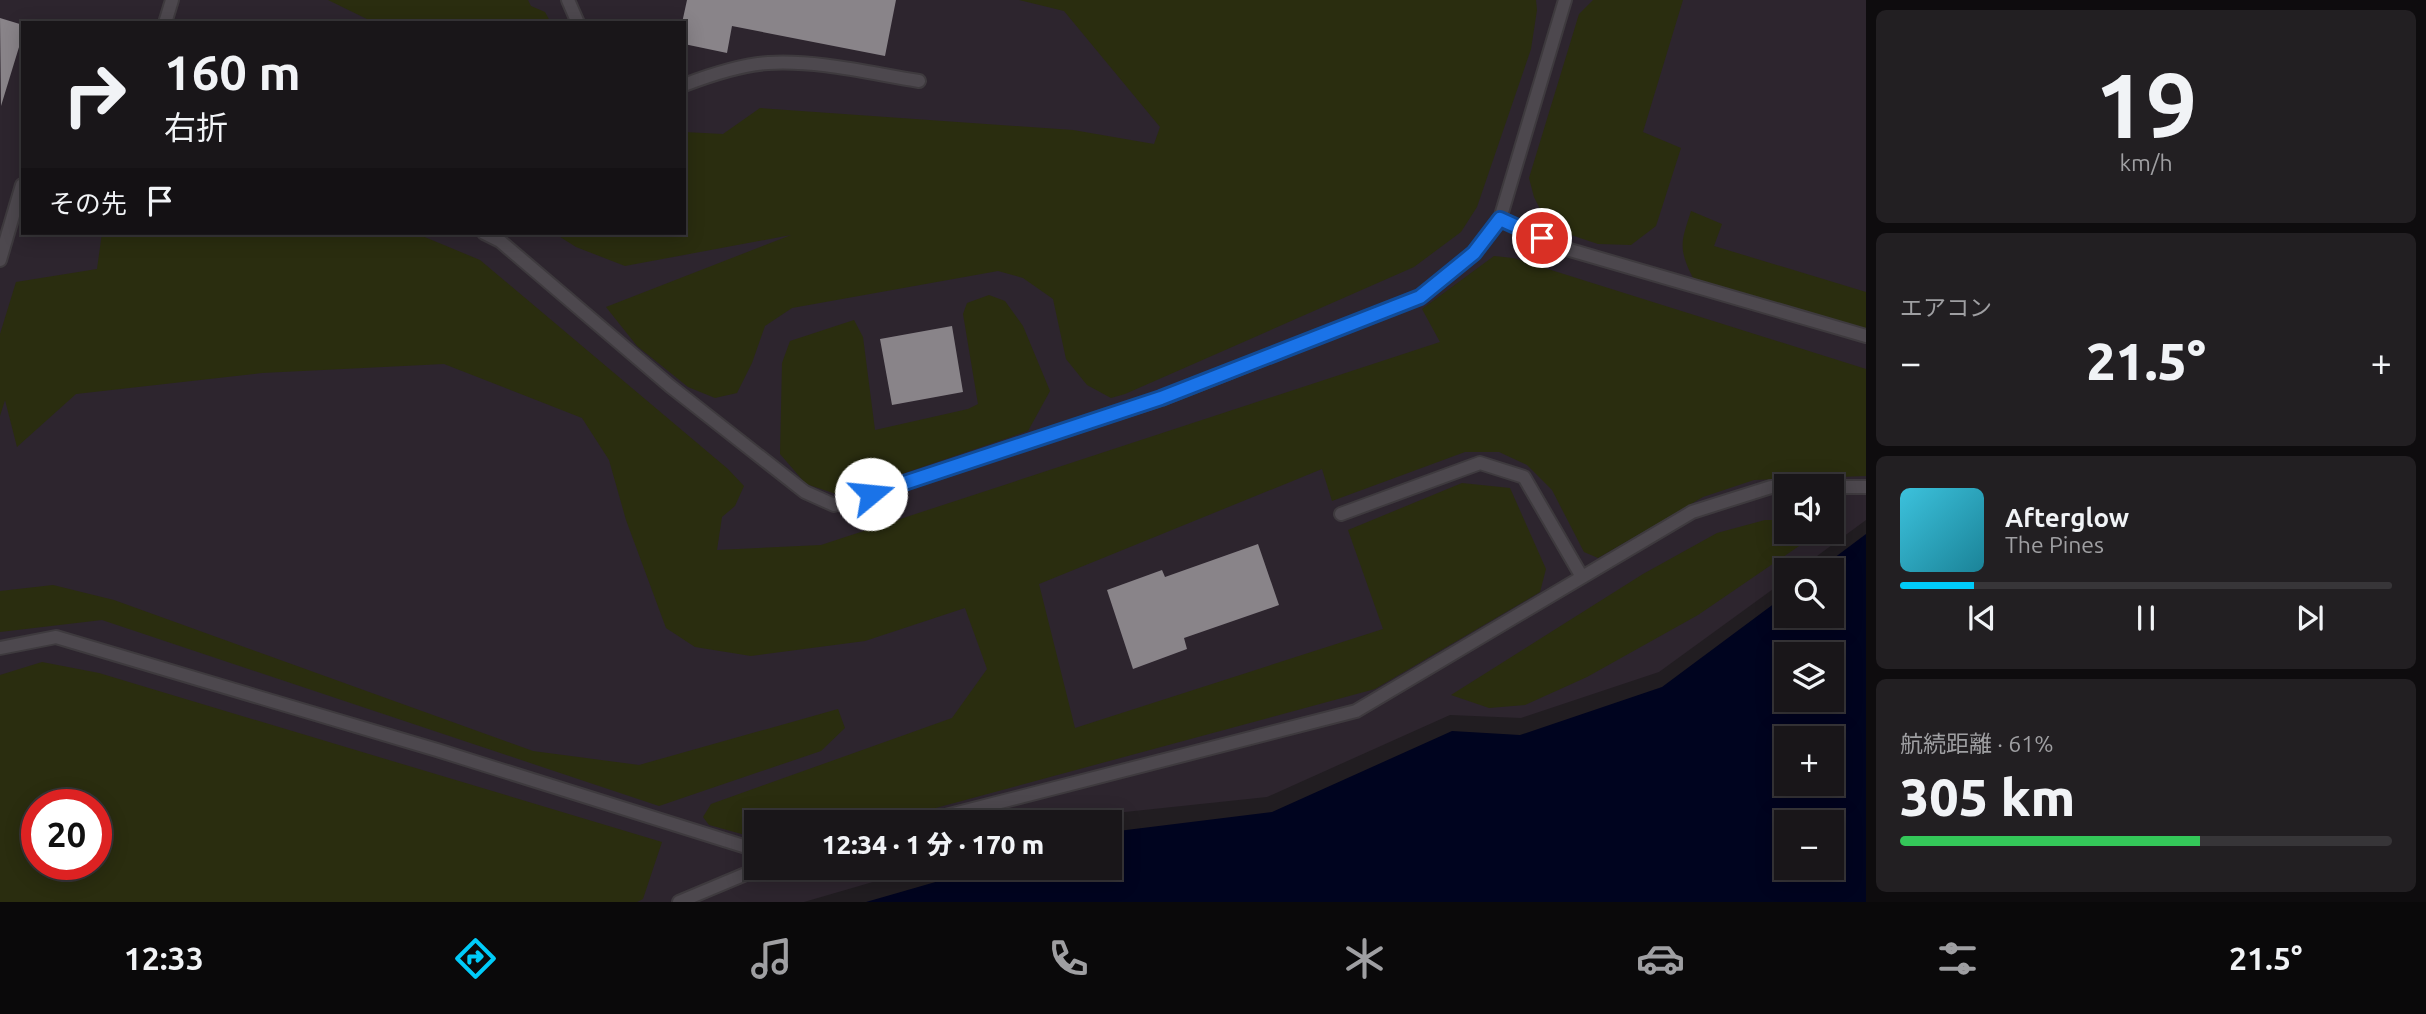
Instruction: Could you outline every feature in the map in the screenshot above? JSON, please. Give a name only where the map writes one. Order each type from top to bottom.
[{"type":"lane","points":[[166,21],[172,0]]},
{"type":"lane","points":[[568,0],[577,21]]},
{"type":"lane","points":[[488,235],[500,241],[670,386],[805,492],[834,505],[1161,398],[1420,297],[1474,253],[1500,219],[1565,0]]},
{"type":"lane","points":[[686,84],[710,75],[766,63],[813,64],[919,81]]},
{"type":"lane","points":[[0,260],[21,188]]},
{"type":"lane","points":[[1500,219],[1563,248],[1866,336]]},
{"type":"lane","points":[[1341,514],[1480,463],[1524,477],[1582,577]]},
{"type":"lane","points":[[968,810],[1356,710],[1692,512],[1774,487]]},
{"type":"lane","points":[[1844,487],[1866,487]]},
{"type":"lane","points":[[0,648],[56,637],[424,746],[744,846]]},
{"type":"lane","points":[[679,902],[744,875]]},
{"type":"shaded area","points":[[0,0],[1866,0],[1866,520],[1844,536],[1844,474],[1774,474],[1774,544],[1833,544],[1814,558],[1774,558],[1774,588],[1659,672],[1521,718],[1450,715],[1267,797],[1122,812],[1122,810],[744,810],[744,880],[880,880],[804,902],[0,902]]},
{"type":"green space","points":[[328,0],[528,0],[531,6],[545,12],[550,21],[371,21]]},
{"type":"green space","points":[[1019,0],[1536,0],[1537,10],[1531,49],[1477,207],[1461,232],[1414,267],[1111,398],[1087,385],[1066,359],[1053,299],[1023,278],[998,271],[792,308],[765,326],[752,363],[737,393],[715,398],[688,387],[637,346],[606,307],[791,235],[625,266],[576,247],[557,235],[686,235],[686,132],[723,134],[760,108],[1073,130],[1154,144],[1160,127],[1064,11]]},
{"type":"green space","points":[[1593,0],[1683,0],[1643,132],[1681,148],[1656,226],[1631,245],[1598,244],[1562,232],[1543,215],[1529,178],[1579,14]]},
{"type":"green space","points":[[1691,211],[1722,224],[1714,246],[1866,292],[1866,330],[1693,278],[1683,252],[1685,230]]},
{"type":"green space","points":[[102,235],[420,235],[480,260],[728,469],[744,486],[735,506],[722,517],[717,550],[821,545],[1440,342],[1422,309],[1494,256],[1513,258],[1866,369],[1866,476],[1774,474],[1774,479],[1754,480],[1703,497],[1598,558],[1584,552],[1552,490],[1527,465],[1499,452],[1465,452],[1332,501],[1322,469],[1039,584],[1075,728],[1383,629],[1348,530],[1462,483],[1510,488],[1546,569],[1540,592],[1375,689],[928,810],[744,810],[744,835],[709,825],[703,817],[711,804],[952,718],[987,669],[965,608],[865,641],[751,656],[695,647],[666,628],[626,520],[609,460],[582,418],[444,364],[262,373],[76,394],[17,447],[5,400],[0,416],[0,334],[16,282],[97,269]]},
{"type":"green space","points":[[989,295],[1005,301],[1023,326],[1050,391],[1028,431],[839,495],[806,484],[780,454],[782,363],[790,341],[854,320],[863,337],[875,430],[968,409],[978,404],[963,314],[967,303]]},
{"type":"green space","points":[[1774,520],[1774,544],[1802,544],[1781,558],[1774,558],[1774,563],[1698,615],[1587,677],[1525,705],[1489,708],[1451,695],[1643,574],[1717,533]]},
{"type":"green space","points":[[53,585],[114,600],[533,751],[639,765],[838,709],[845,728],[821,751],[659,806],[102,620],[0,632],[0,591]]},
{"type":"green space","points":[[42,662],[99,673],[662,842],[643,899],[637,902],[0,902],[0,675]]},
{"type":"water","points":[[1866,534],[1866,902],[866,902],[942,880],[1122,880],[1122,831],[1272,812],[1452,731],[1520,735],[1662,687],[1774,604],[1774,628],[1844,628],[1844,558],[1834,558]]},
{"type":"building","points":[[687,0],[896,0],[885,56],[732,26],[727,53],[686,44],[686,21],[682,21]]},
{"type":"building","points":[[0,18],[21,24],[21,41],[1,106]]},
{"type":"building","points":[[952,326],[963,392],[892,405],[880,339]]},
{"type":"building","points":[[1258,544],[1279,605],[1184,638],[1187,649],[1133,669],[1107,590],[1162,570],[1165,577]]},
{"type":"route","points":[[871,494],[1161,398],[1420,297],[1474,253],[1500,219],[1542,238]]}]
